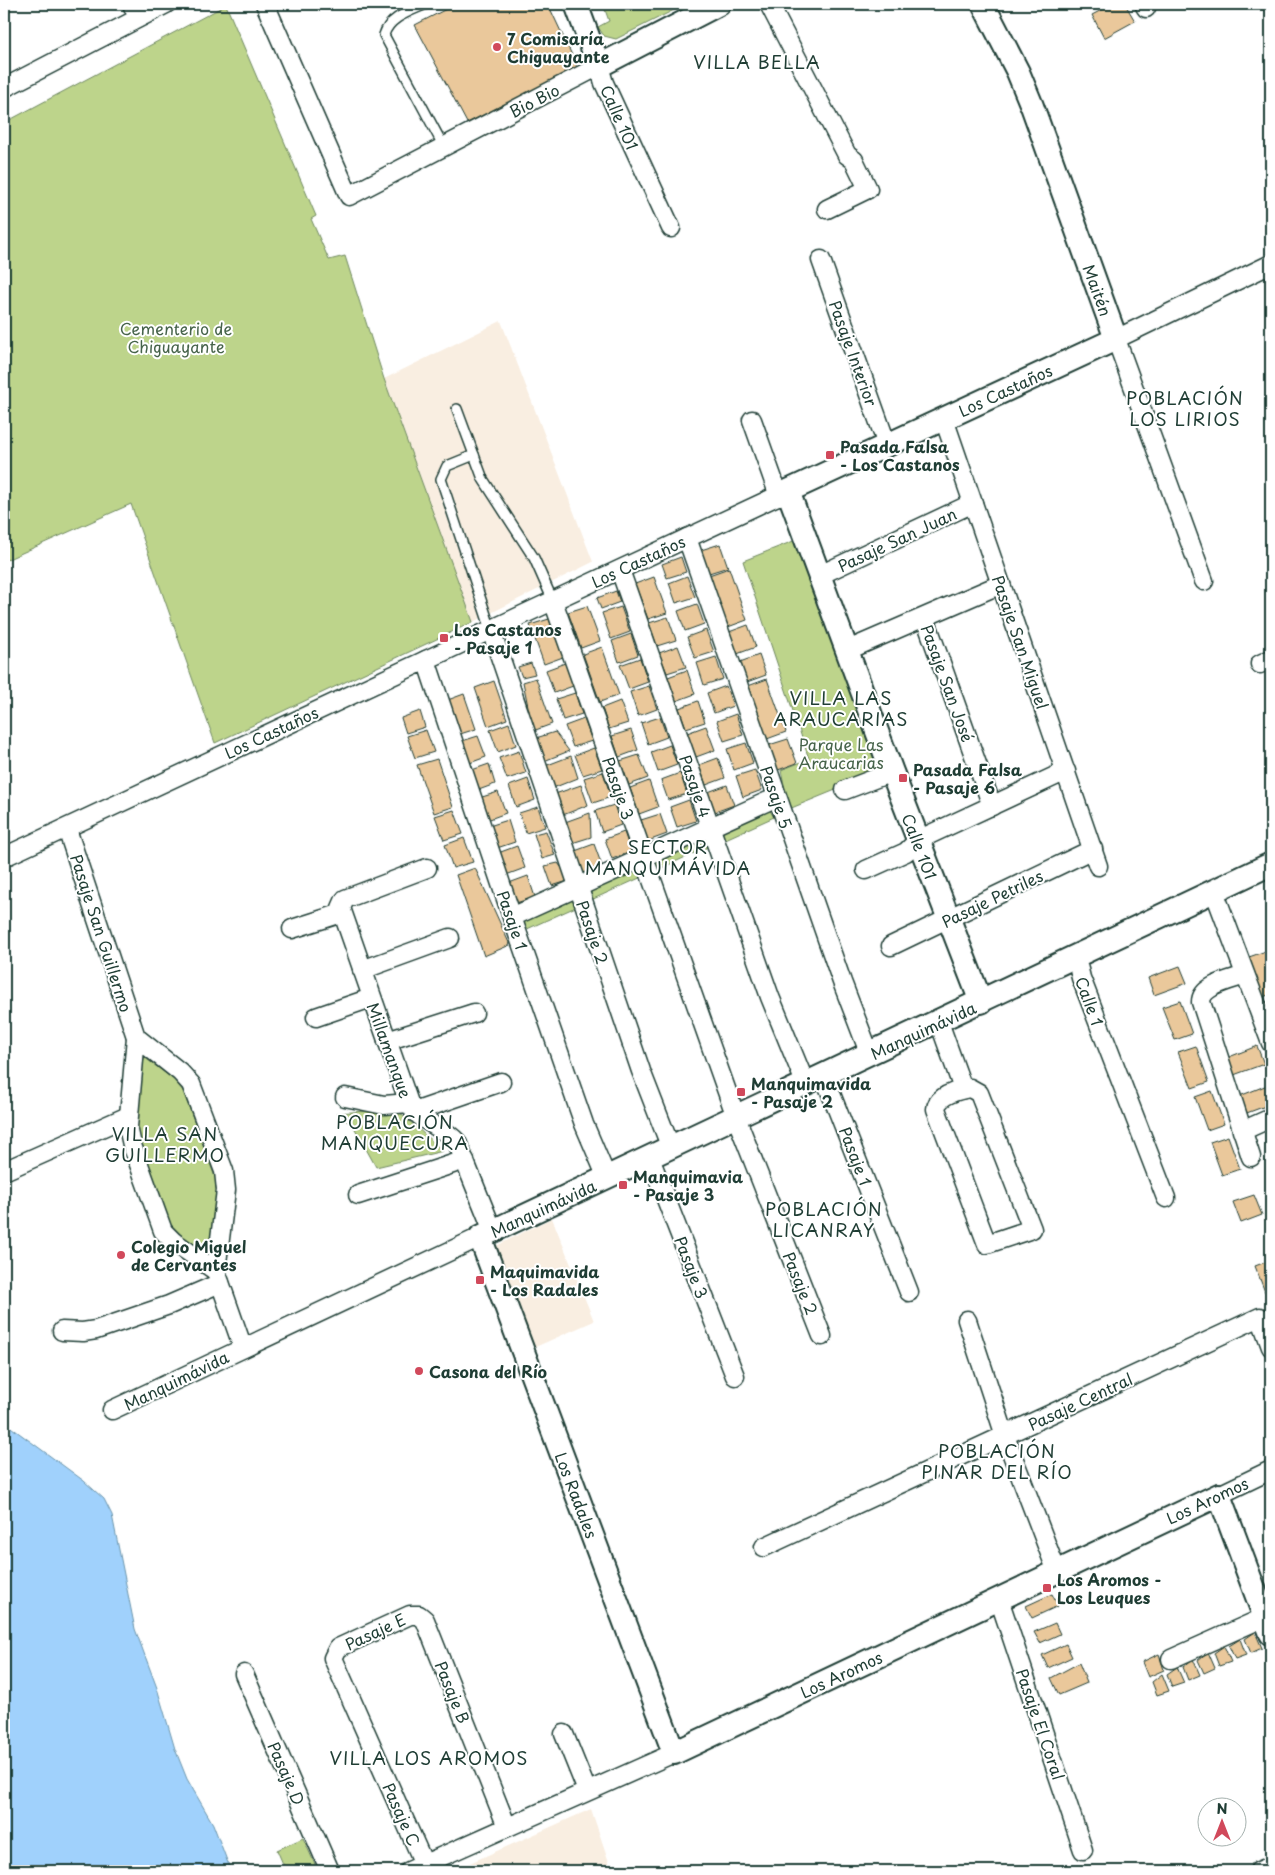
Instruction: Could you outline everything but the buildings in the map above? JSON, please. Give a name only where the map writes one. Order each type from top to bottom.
[{"type":"street","points":[[5,85],[135,11],[166,4]]},
{"type":"street","name":"Bio Bio","points":[[266,4],[349,196],[719,4]]},
{"type":"street","name":"Calle 101","points":[[576,4],[604,83],[671,228]]},
{"type":"street","points":[[769,4],[846,155],[854,160],[868,189],[826,210]]},
{"type":"street","name":"Maitén","points":[[982,4],[1028,97],[1204,581]]},
{"type":"street","name":"Pasaje Interior","points":[[821,260],[887,445]]},
{"type":"street","name":"Los Castaños","points":[[4,857],[1116,339],[1271,264]]},
{"type":"street","name":"Pasaje San Miguel","points":[[944,419],[1096,857]]},
{"type":"street","points":[[752,420],[784,494]]},
{"type":"street","name":"Calle 101","points":[[784,494],[820,575],[892,772],[982,1002]]},
{"type":"street","name":"Pasaje San Juan","points":[[820,575],[973,503]]},
{"type":"street","name":"Pasaje 5","points":[[687,538],[851,1008],[870,1054]]},
{"type":"street","name":"Pasaje 4","points":[[620,570],[773,1006],[815,1080]]},
{"type":"street","points":[[848,650],[1001,584]]},
{"type":"street","name":"Pasaje 3","points":[[553,601],[736,1117]]},
{"type":"street","name":"Pasaje San José","points":[[925,618],[992,806]]},
{"type":"street","name":"Pasaje 2","points":[[491,630],[641,1071],[671,1148]]},
{"type":"street","name":"Pasaje 1","points":[[426,660],[512,917],[584,1124],[606,1178]]},
{"type":"street","points":[[866,870],[906,852],[918,840],[1066,771]]},
{"type":"street","points":[[845,790],[892,772]]},
{"type":"street","points":[[512,917],[777,797]]},
{"type":"street","name":"Pasaje San Guillermo","points":[[67,828],[136,1037],[128,1116],[128,1127],[132,1145],[163,1231],[218,1277]]},
{"type":"street","name":"Pasaje Petriles","points":[[891,946],[948,918],[1096,857]]},
{"type":"street","name":"Manquimávida","points":[[112,1410],[940,1022],[1271,864]]},
{"type":"street","points":[[292,929],[342,908],[344,899],[426,868]]},
{"type":"street","points":[[1214,891],[1271,1043]]},
{"type":"street","name":"Millamanque","points":[[342,908],[371,998],[412,1108],[453,1138],[465,1160],[486,1234]]},
{"type":"street","points":[[362,970],[450,938]]},
{"type":"street","name":"Calle 1","points":[[1076,957],[1081,978],[1106,1045],[1166,1198]]},
{"type":"street","points":[[1245,975],[1208,989],[1200,999],[1251,1157]]},
{"type":"street","points":[[316,1017],[371,998]]},
{"type":"street","points":[[387,1041],[474,1013]]},
{"type":"street","points":[[940,1022],[963,1089]]},
{"type":"street","points":[[136,1037],[180,1072],[191,1084],[224,1172],[226,1190],[218,1277],[243,1348]]},
{"type":"street","name":"Pasaje 1","points":[[815,1080],[910,1292]]},
{"type":"street","points":[[345,1096],[384,1105],[412,1108],[501,1082]]},
{"type":"street","points":[[974,1088],[979,1093],[1032,1229],[987,1244],[936,1109],[936,1104],[941,1098],[963,1089],[974,1088]]},
{"type":"street","points":[[4,1171],[128,1116]]},
{"type":"street","name":"Pasaje 2","points":[[736,1117],[822,1336]]},
{"type":"street","points":[[1242,1131],[1271,1118]]},
{"type":"street","name":"Pasaje 3","points":[[650,1158],[735,1376]]},
{"type":"street","points":[[358,1196],[465,1160]]},
{"type":"street","name":"Los Radales","points":[[486,1234],[674,1753]]},
{"type":"street","points":[[62,1331],[83,1332],[96,1330],[169,1305],[218,1277]]},
{"type":"street","name":"Pasaje Central","points":[[764,1547],[1260,1317],[1271,1347]]},
{"type":"street","points":[[967,1320],[1005,1436],[1056,1572]]},
{"type":"street","name":"Los Aromos","points":[[417,1868],[674,1753],[1271,1470]]},
{"type":"street","points":[[1171,1658],[1268,1626],[1219,1495]]},
{"type":"street","name":"Pasaje El Coral","points":[[999,1599],[1084,1850]]},
{"type":"street","name":"Pasaje E","points":[[333,1654],[338,1648],[410,1615],[419,1615]]},
{"type":"street","name":"Pasaje B","points":[[419,1615],[425,1620],[507,1827]]},
{"type":"street","name":"Pasaje C","points":[[333,1654],[334,1662],[417,1868]]},
{"type":"street","name":"Pasaje D","points":[[244,1674],[330,1871]]},
{"type":"street","points":[[564,1734],[587,1791]]},
{"type":"street","points":[[1259,1871],[1271,1866]]},
{"type":"lane","points":[[426,4],[394,20],[386,27],[384,35],[444,147]]},
{"type":"lane","points":[[457,409],[482,480],[540,569],[553,601]]},
{"type":"lane","points":[[474,456],[447,466],[441,480],[491,630]]},
{"type":"shaded area","points":[[501,321],[593,562],[473,622],[384,379]]},
{"type":"shaded area","points":[[552,1218],[594,1321],[533,1348],[496,1246]]},
{"type":"shaded area","points":[[591,1809],[612,1871],[452,1871]]},
{"type":"green space","points":[[603,4],[686,4],[616,39],[604,36],[598,27],[609,21]]},
{"type":"green space","name":"Cementerio de Chiguayante","points":[[226,5],[316,216],[311,219],[329,260],[345,256],[384,379],[473,622],[215,743],[131,504],[4,561],[4,123]]},
{"type":"green space","name":"Parque Las Araucarias","points":[[796,540],[882,771],[789,809],[781,770],[809,759],[743,561]]},
{"type":"green space","points":[[767,806],[774,817],[525,930],[522,919]]},
{"type":"green space","points":[[144,1057],[173,1079],[183,1091],[215,1177],[217,1194],[208,1255],[178,1233],[167,1220],[138,1137],[136,1118]]},
{"type":"green space","points":[[396,1109],[443,1151],[376,1167],[354,1127],[337,1113]]},
{"type":"green space","points":[[303,1838],[318,1871],[286,1871],[277,1850]]},
{"type":"water","points":[[4,1422],[84,1481],[104,1499],[112,1515],[135,1629],[157,1688],[175,1749],[187,1779],[213,1824],[231,1871],[4,1871]]},
{"type":"place","name":"7 Comisaría Chiguayante","points":[[497,47]]},
{"type":"place","name":"Pasada Falsa - Los Castanos","points":[[830,455]]},
{"type":"place","name":"Los Castanos - Pasaje 1","points":[[444,638]]},
{"type":"place","name":"Pasada Falsa - Pasaje 6","points":[[903,778]]},
{"type":"place","name":"Manquimavida - Pasaje 2","points":[[741,1092]]},
{"type":"place","name":"Manquimavia - Pasaje 3","points":[[623,1185]]},
{"type":"place","name":"Colegio Miguel de Cervantes","points":[[121,1255]]},
{"type":"place","name":"Maquimavida - Los Radales","points":[[480,1280]]},
{"type":"place","name":"Casona del Río","points":[[419,1371]]},
{"type":"place","name":"Los Aromos - Los Leuques","points":[[1047,1588]]},
{"type":"district","name":"VILLA BELLA","points":[[757,61]]},
{"type":"district","name":"POBLACIÓN LOS LIRIOS","points":[[1185,407]]},
{"type":"district","name":"VILLA LAS ARAUCARIAS","points":[[841,708]]},
{"type":"district","name":"SECTOR MANQUIMÁVIDA","points":[[668,856]]},
{"type":"district","name":"POBLACIÓN MANQUECURA","points":[[395,1131]]},
{"type":"district","name":"VILLA SAN GUILLERMO","points":[[165,1143]]},
{"type":"district","name":"POBLACIÓN LICANRAY","points":[[824,1218]]},
{"type":"district","name":"POBLACIÓN PINAR DEL RÍO","points":[[997,1460]]},
{"type":"district","name":"VILLA LOS AROMOS","points":[[429,1757]]}]
